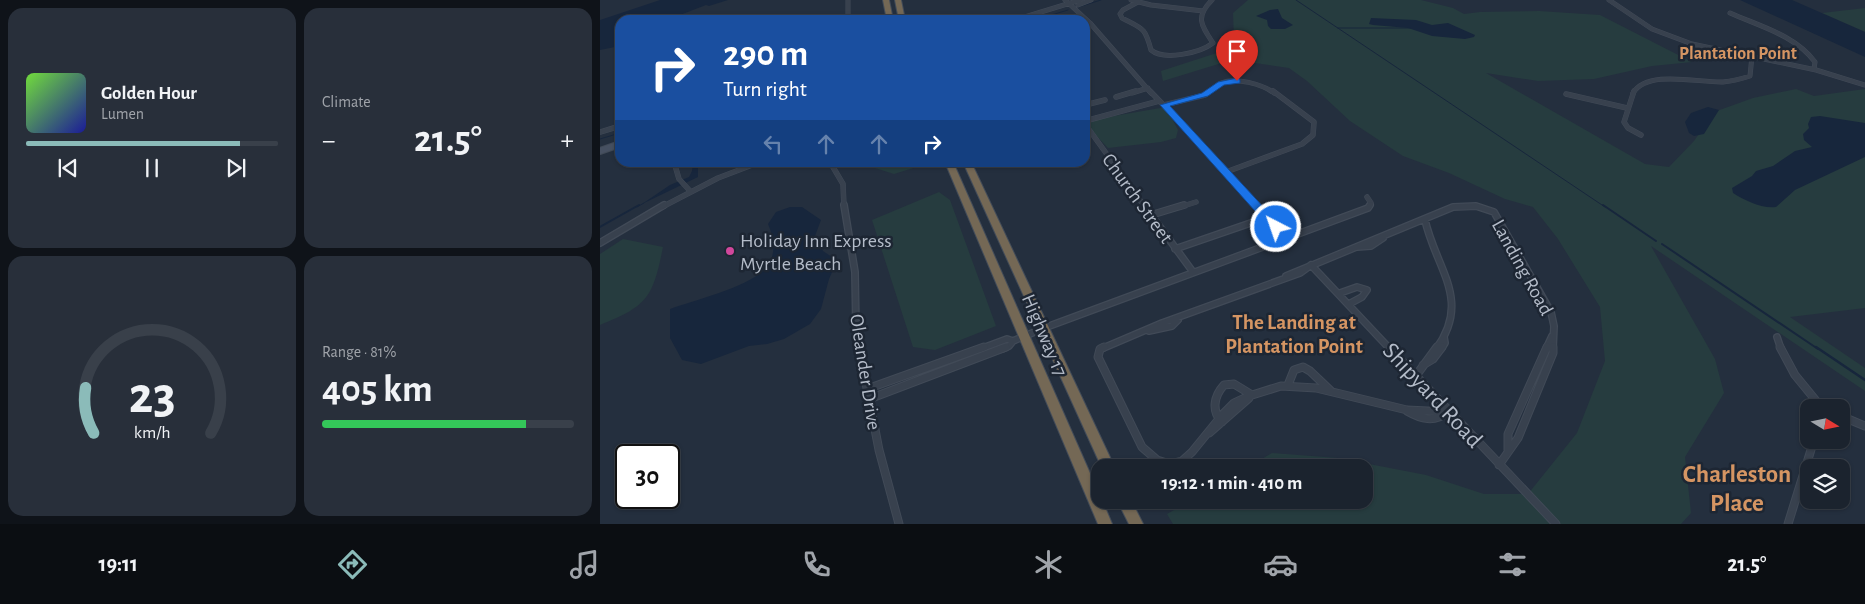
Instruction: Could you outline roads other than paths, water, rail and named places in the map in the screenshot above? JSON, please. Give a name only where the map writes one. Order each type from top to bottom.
[{"type":"highway","points":[[886,0],[889,15]]},
{"type":"highway","points":[[898,0],[901,15]]},
{"type":"highway","name":"Highway 17","points":[[951,167],[1019,339],[1106,524]]},
{"type":"highway","name":"Highway 17","points":[[969,167],[1105,459]]},
{"type":"highway","points":[[1128,509],[1136,524]]},
{"type":"main road","points":[[600,145],[615,140]]},
{"type":"main road","points":[[600,151],[615,146]]},
{"type":"street","points":[[848,0],[848,15]]},
{"type":"street","points":[[1065,0],[1080,15]]},
{"type":"street","points":[[1042,15],[1080,0]]},
{"type":"street","points":[[1034,15],[1091,0]]},
{"type":"street","points":[[1131,0],[1203,11]]},
{"type":"street","points":[[1138,2],[1123,10],[1120,14],[1122,18],[1142,29],[1148,36],[1150,50],[1161,56],[1178,55],[1211,46],[1213,43],[1201,27],[1203,11],[1212,0]]},
{"type":"street","points":[[1610,0],[1644,25],[1668,36],[1726,52],[1814,69],[1865,85]]},
{"type":"street","points":[[1730,13],[1800,46],[1813,57],[1815,62],[1814,69]]},
{"type":"street","points":[[1090,25],[1268,217],[1284,238]]},
{"type":"street","points":[[1641,136],[1628,128],[1624,122],[1627,108],[1637,87],[1645,82],[1658,80],[1715,83],[1742,80],[1750,76],[1752,56]]},
{"type":"street","points":[[1164,105],[1205,95],[1221,83],[1237,81],[1267,87],[1314,122],[1316,130],[1313,137],[1302,144],[1226,172]]},
{"type":"street","points":[[1116,97],[1148,88]]},
{"type":"street","points":[[1566,94],[1627,108]]},
{"type":"street","points":[[1090,104],[1105,100]]},
{"type":"street","points":[[1090,122],[1159,101]]},
{"type":"street","points":[[600,132],[615,128]]},
{"type":"street","name":"Church Street","points":[[1090,130],[1192,272]]},
{"type":"street","points":[[675,167],[680,179],[691,192]]},
{"type":"street","points":[[600,244],[691,192],[747,167]]},
{"type":"street","name":"Oleander Drive","points":[[833,167],[843,184],[844,216],[855,272],[856,329],[867,389],[879,450],[899,524]]},
{"type":"street","points":[[869,399],[1009,346],[1019,339],[1044,328],[1368,208],[1371,203],[1367,197]]},
{"type":"street","points":[[1151,215],[1196,202]]},
{"type":"street","name":"Landing Road","points":[[1220,420],[1201,439],[1190,456],[1181,462],[1165,464],[1151,457],[1142,447],[1098,357],[1100,349],[1144,331],[1164,329],[1172,326],[1180,318],[1300,273],[1311,265],[1357,247],[1370,246],[1384,237],[1426,224],[1441,212],[1455,210],[1459,207],[1476,206],[1494,212],[1550,312],[1554,326],[1552,353],[1534,399],[1518,438],[1499,465]]},
{"type":"street","points":[[1175,249],[1268,217]]},
{"type":"street","points":[[1415,377],[1423,365],[1430,363],[1436,357],[1445,343],[1444,337],[1451,322],[1454,304],[1426,224]]},
{"type":"street","name":"Shipyard Road","points":[[1311,265],[1340,293],[1415,377],[1556,524]]},
{"type":"street","points":[[1340,293],[1355,287],[1361,287],[1366,290],[1362,297],[1349,304]]},
{"type":"street","name":"Landing Road","points":[[1508,450],[1508,434],[1551,340],[1554,326]]},
{"type":"street","points":[[1777,337],[1779,348],[1787,362],[1815,399]]},
{"type":"street","points":[[867,389],[1007,339],[1019,339]]},
{"type":"street","points":[[1288,385],[1294,370],[1303,367],[1310,371],[1332,392]]},
{"type":"street","points":[[1252,395],[1232,383],[1227,383],[1222,387],[1216,399],[1214,409],[1220,420],[1252,395],[1276,386],[1288,385],[1332,392],[1406,410],[1416,416],[1435,420],[1443,418],[1448,412]]},
{"type":"street","points":[[1526,394],[1534,399]]},
{"type":"street","points":[[1850,420],[1865,426]]},
{"type":"street","points":[[1788,524],[1811,449]]},
{"type":"water","points":[[660,0],[728,0],[709,6],[706,5],[680,15],[615,15]]},
{"type":"water","points":[[1740,0],[1792,0],[1865,32],[1865,57]]},
{"type":"water","points":[[1278,9],[1282,18],[1293,25],[1285,29],[1271,29],[1268,26],[1267,20],[1256,16],[1270,10]]},
{"type":"water","points":[[615,15],[615,47],[600,50],[600,20]]},
{"type":"water","points":[[1371,18],[1416,20],[1432,25],[1448,23],[1475,35],[1465,39],[1432,36],[1408,28],[1369,24]]},
{"type":"water","points":[[1708,107],[1719,110],[1704,134],[1694,136],[1689,133],[1685,122],[1691,113]]},
{"type":"water","points":[[1820,116],[1865,123],[1865,157],[1795,190],[1776,207],[1759,205],[1733,193],[1732,188],[1752,176],[1756,171],[1773,166],[1795,151],[1812,147],[1804,140],[1803,134],[1809,128],[1808,124],[1811,117]]},
{"type":"water","points":[[692,167],[698,167],[698,177],[642,204],[670,185],[689,177]]},
{"type":"water","points":[[790,207],[802,207],[821,220],[815,236],[823,251],[832,257],[834,268],[821,309],[810,324],[784,339],[767,344],[749,346],[701,364],[682,360],[670,338],[670,309],[735,287],[758,275],[766,268],[772,258],[773,241],[768,224],[776,212]]},
{"type":"waterway","points":[[1078,7],[1101,0]]},
{"type":"waterway","points":[[1296,0],[1605,207]]},
{"type":"waterway","points":[[1052,15],[1068,10]]},
{"type":"waterway","points":[[1338,28],[1410,28]]},
{"type":"waterway","points":[[600,139],[615,134]]},
{"type":"waterway","points":[[637,207],[644,203]]},
{"type":"waterway","points":[[600,227],[639,205]]},
{"type":"waterway","points":[[1603,205],[1656,241]]},
{"type":"waterway","points":[[1662,244],[1818,349]]},
{"type":"waterway","points":[[1816,347],[1865,380]]},
{"type":"place","name":"Holiday Inn Express Myrtle Beach","points":[[730,251]]},
{"type":"district","name":"Plantation Point","points":[[1738,53]]},
{"type":"district","name":"The Landing at Plantation Point","points":[[1294,334]]},
{"type":"district","name":"Charleston Place","points":[[1737,488]]}]
